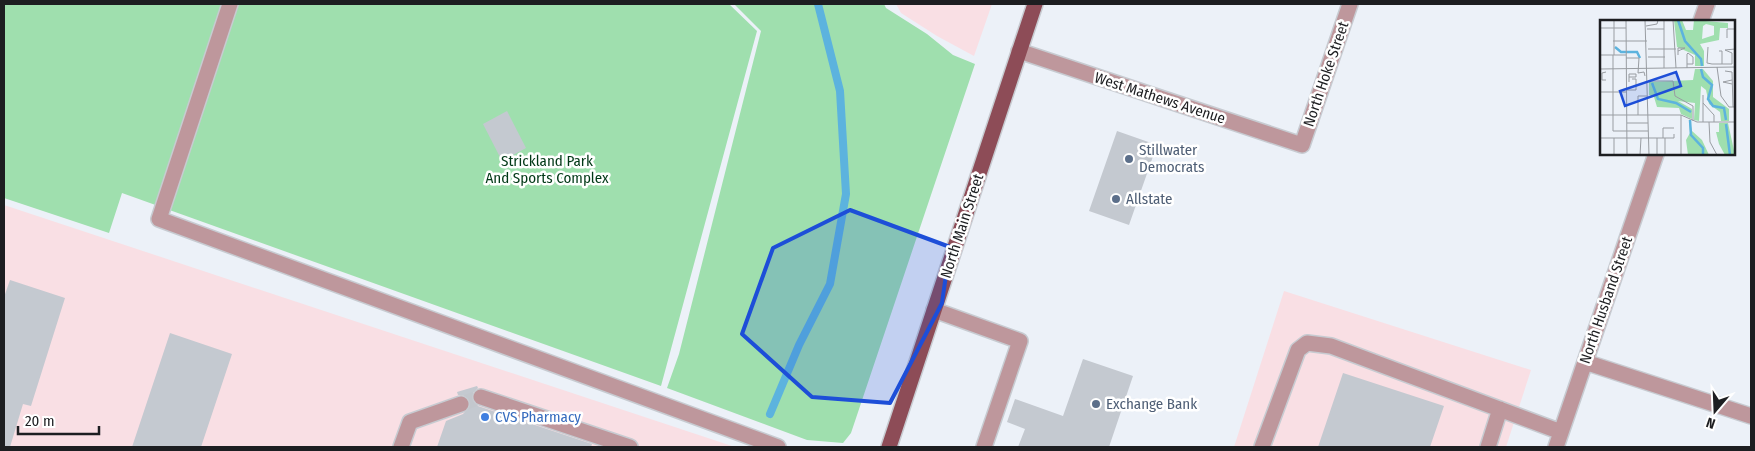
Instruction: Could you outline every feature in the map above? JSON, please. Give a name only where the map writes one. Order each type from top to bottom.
[{"type":"main road","name":"North Main Street","points":[[889,447],[1034,4]]},
{"type":"street","points":[[230,4],[159,219],[778,447]]},
{"type":"street","name":"North Hoke Street","points":[[1302,144],[1350,4]]},
{"type":"street","points":[[1701,20],[1707,4]]},
{"type":"street","name":"West Mathews Avenue","points":[[1019,51],[1302,144]]},
{"type":"street","name":"North Husband Street","points":[[1556,447],[1656,155]]},
{"type":"street","points":[[934,310],[1020,341],[984,447]]},
{"type":"street","points":[[1262,447],[1298,350],[1307,343],[1331,346],[1561,432]]},
{"type":"street","points":[[1585,362],[1751,416]]},
{"type":"street","points":[[481,397],[630,447]]},
{"type":"street","points":[[401,447],[410,422],[460,404]]},
{"type":"street","points":[[1488,447],[1500,410]]},
{"type":"highlighted area","points":[[850,210],[950,247],[942,303],[890,403],[812,397],[742,334],[773,248]]},
{"type":"shaded area","points":[[896,4],[992,4],[974,56],[937,36],[901,13]]},
{"type":"shaded area","points":[[4,205],[735,447],[4,447]]},
{"type":"shaded area","points":[[1284,291],[1531,370],[1506,447],[1234,447]]},
{"type":"green space","name":"Strickland Park And Sports Complex","points":[[4,4],[729,4],[757,31],[661,386],[122,193],[109,233],[4,198]]},
{"type":"green space","points":[[734,4],[884,4],[886,8],[927,34],[953,55],[975,64],[851,433],[843,443],[807,440],[667,388],[679,354],[761,31]]},
{"type":"building","points":[[507,111],[526,148],[502,161],[483,124]]},
{"type":"building","points":[[1117,131],[1157,145],[1129,225],[1089,211]]},
{"type":"building","points":[[10,280],[65,298],[31,406],[23,404],[10,447],[4,447],[4,297]]},
{"type":"building","points":[[170,333],[232,354],[201,447],[132,447]]},
{"type":"building","name":"Exchange Bank","points":[[1083,359],[1133,376],[1109,447],[1018,447],[1025,429],[1007,422],[1015,399],[1063,416]]},
{"type":"building","points":[[1343,373],[1444,406],[1430,447],[1318,447]]},
{"type":"building","name":"CVS Pharmacy","points":[[477,386],[478,388],[472,394],[472,398],[478,406],[592,444],[591,447],[437,447],[446,421],[463,414],[470,406],[467,397],[458,395],[457,392]]},
{"type":"waterway","points":[[770,414],[799,345],[830,284],[846,194],[840,91],[818,4]]},
{"type":"tunnel","points":[[461,404],[481,397]]},
{"type":"place","name":"Stillwater Democrats","points":[[1129,159]]},
{"type":"place","name":"Allstate","points":[[1116,199]]},
{"type":"place","name":"Exchange Bank","points":[[1096,404]]},
{"type":"place","name":"CVS Pharmacy","points":[[485,417]]}]
